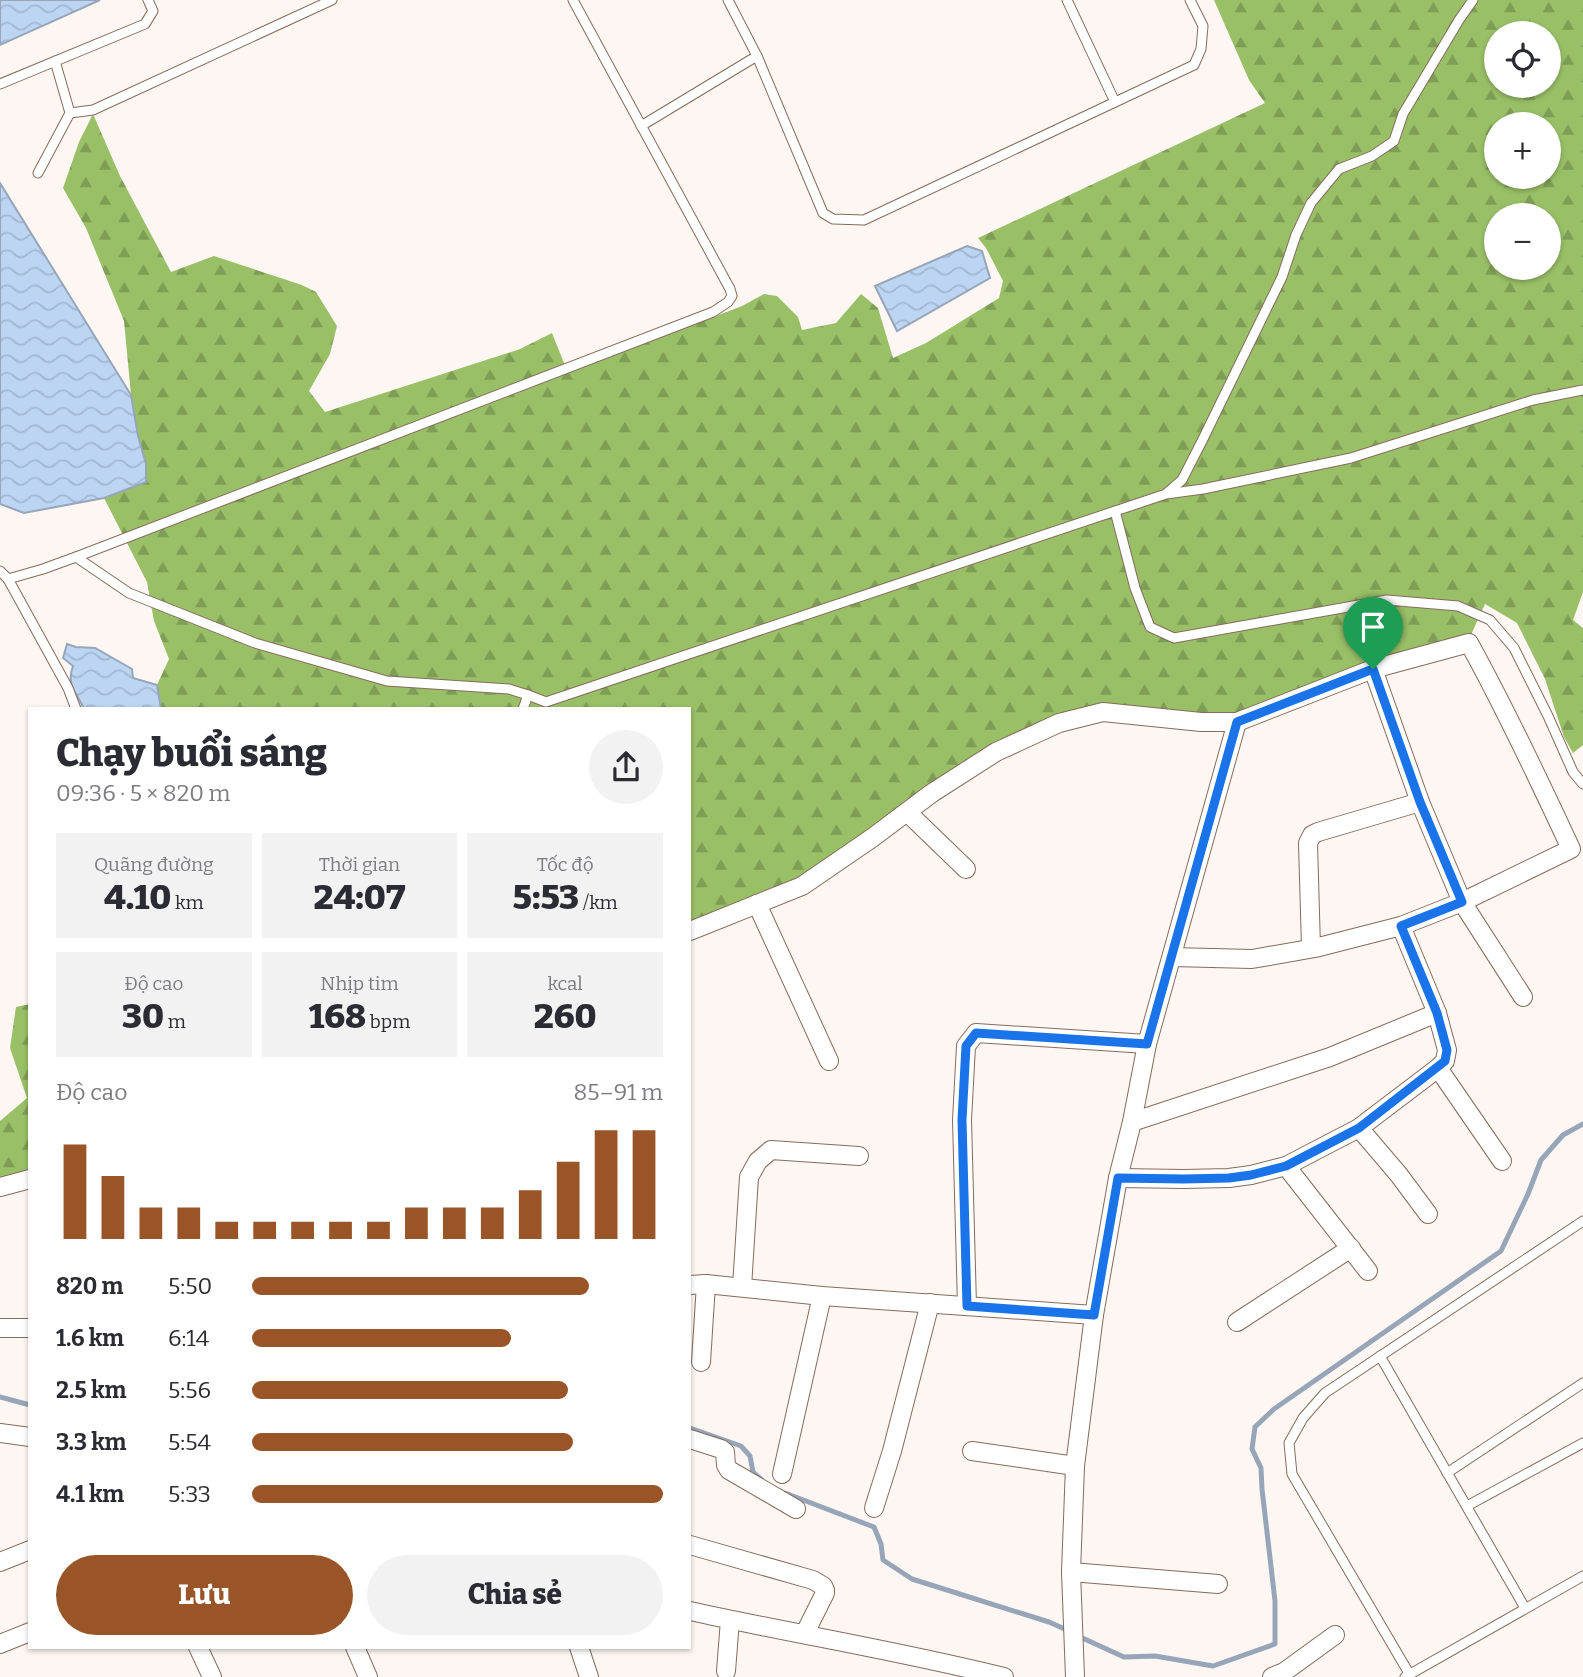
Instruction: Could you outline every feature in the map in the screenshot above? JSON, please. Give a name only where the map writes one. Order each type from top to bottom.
[{"type":"street","points":[[691,931],[802,886],[932,793],[996,752],[1059,723],[1103,712],[1202,722],[1237,722],[1373,669],[1469,643],[1571,849],[1462,902],[1401,926],[1311,948],[1252,958],[1172,957]]},
{"type":"street","points":[[1373,669],[1420,802],[1462,902],[1522,997]]},
{"type":"street","points":[[1075,1677],[1071,1572],[1075,1466],[1094,1315],[1118,1178],[1147,1044],[1237,722]]},
{"type":"street","points":[[1311,948],[1308,843],[1312,835],[1420,802]]},
{"type":"street","points":[[907,812],[965,869]]},
{"type":"street","points":[[757,904],[830,1061]]},
{"type":"street","points":[[1118,1178],[1229,1178],[1286,1166],[1359,1128],[1438,1068],[1445,1061],[1447,1050],[1437,1013],[1401,926]]},
{"type":"street","points":[[1132,1122],[1330,1056],[1437,1013]]},
{"type":"street","points":[[967,1306],[962,1120],[966,1046],[976,1033],[1147,1044]]},
{"type":"street","points":[[1438,1068],[1502,1161]]},
{"type":"street","points":[[1359,1128],[1428,1214]]},
{"type":"street","points":[[742,1287],[749,1177],[758,1161],[771,1150],[859,1156]]},
{"type":"street","points":[[1286,1166],[1367,1271]]},
{"type":"street","points":[[0,1187],[28,1180]]},
{"type":"street","points":[[1237,1322],[1351,1248]]},
{"type":"street","points":[[701,1362],[698,1284],[822,1296],[1094,1315]]},
{"type":"street","points":[[782,1475],[822,1296]]},
{"type":"street","points":[[874,1508],[892,1451],[930,1303]]},
{"type":"street","points":[[0,1328],[28,1328]]},
{"type":"street","points":[[0,1433],[28,1437]]},
{"type":"street","points":[[691,1439],[721,1449],[725,1452],[729,1470],[796,1509]]},
{"type":"street","points":[[972,1451],[1075,1466]]},
{"type":"street","points":[[691,1545],[813,1580],[823,1586],[824,1593],[805,1633]]},
{"type":"street","points":[[0,1562],[28,1551]]},
{"type":"street","points":[[1071,1572],[1218,1584]]},
{"type":"street","points":[[691,1611],[805,1633],[1004,1677]]},
{"type":"street","points":[[726,1671],[730,1620]]},
{"type":"street","points":[[0,1644],[28,1633]]},
{"type":"street","points":[[1272,1677],[1284,1672],[1335,1634]]},
{"type":"street","points":[[199,1649],[212,1677]]},
{"type":"street","points":[[356,1649],[368,1677]]},
{"type":"street","points":[[580,1649],[589,1677]]},
{"type":"lane","points":[[0,84],[145,24],[153,11],[148,0]]},
{"type":"lane","points":[[70,113],[93,110],[332,0]]},
{"type":"lane","points":[[8,579],[76,557],[713,312],[728,302],[732,296],[730,289],[573,0]]},
{"type":"lane","points":[[728,0],[757,56],[823,213],[833,219],[864,220],[1194,65],[1201,49],[1203,26],[1190,0]]},
{"type":"lane","points":[[1067,0],[1115,102]]},
{"type":"lane","points":[[1166,494],[1182,480],[1202,441],[1282,277],[1296,235],[1311,203],[1339,170],[1372,156],[1394,141],[1403,114],[1473,0]]},
{"type":"lane","points":[[641,126],[757,56]]},
{"type":"lane","points":[[38,173],[70,113],[55,61]]},
{"type":"lane","points":[[76,557],[129,593],[255,643],[387,681],[509,689],[547,702],[1166,494],[1203,489],[1351,458],[1534,400],[1583,390]]},
{"type":"lane","points":[[1115,511],[1135,588],[1150,627],[1174,638],[1388,600],[1458,606],[1490,620],[1514,648],[1573,772],[1583,784]]},
{"type":"lane","points":[[0,571],[8,579],[68,688],[75,707]]},
{"type":"lane","points":[[524,707],[528,695]]},
{"type":"lane","points":[[1583,1222],[1325,1393],[1303,1418],[1289,1443],[1292,1474],[1407,1676],[1583,1576]]},
{"type":"lane","points":[[1381,1356],[1525,1608]]},
{"type":"lane","points":[[1447,1473],[1583,1383]]},
{"type":"lane","points":[[1467,1506],[1583,1443]]},
{"type":"green space","points":[[1214,0],[1583,0],[1583,592],[1573,620],[1583,628],[1583,745],[1573,753],[1564,737],[1545,679],[1517,623],[1485,604],[1470,637],[1236,717],[1056,718],[798,881],[691,925],[691,707],[161,707],[157,685],[169,659],[154,621],[147,582],[104,498],[146,482],[146,464],[131,395],[124,321],[86,228],[63,188],[79,142],[93,114],[120,176],[171,272],[214,256],[316,292],[337,326],[330,354],[309,391],[325,412],[520,349],[552,333],[568,373],[742,306],[764,294],[777,296],[798,317],[802,330],[836,323],[861,294],[878,308],[893,358],[926,343],[999,298],[1003,281],[978,238],[1265,103],[1249,80]]},
{"type":"green space","points":[[28,1004],[28,1174],[0,1181],[0,1121],[27,1098],[10,1048],[16,1007]]},
{"type":"water","points":[[0,0],[100,0],[0,45]]},
{"type":"water","points":[[0,183],[131,395],[146,464],[146,482],[104,498],[24,513],[0,504]]},
{"type":"water","points":[[967,246],[982,251],[990,278],[897,331],[875,286]]},
{"type":"water","points":[[67,644],[95,648],[132,669],[133,678],[157,685],[161,707],[83,707],[71,684],[73,666],[63,658]]},
{"type":"waterway","points":[[1078,1636],[1124,1657],[1155,1656],[1213,1666],[1275,1644],[1275,1601],[1261,1468],[1252,1449],[1255,1427],[1274,1409],[1501,1251],[1541,1160],[1563,1135],[1583,1124]]},
{"type":"waterway","points":[[0,1397],[28,1404]]},
{"type":"waterway","points":[[691,1428],[741,1446],[750,1456],[753,1472],[762,1480]]},
{"type":"waterway","points":[[785,1493],[874,1527],[881,1544],[883,1560],[912,1579],[1049,1622],[1069,1631]]},
{"type":"route","points":[[1373,669],[1420,802],[1462,902],[1401,926],[1437,1013],[1447,1050],[1445,1061],[1359,1128],[1286,1166],[1229,1178],[1118,1178],[1094,1315],[967,1306],[962,1120],[966,1046],[976,1033],[1147,1044],[1237,722],[1373,669]]}]
